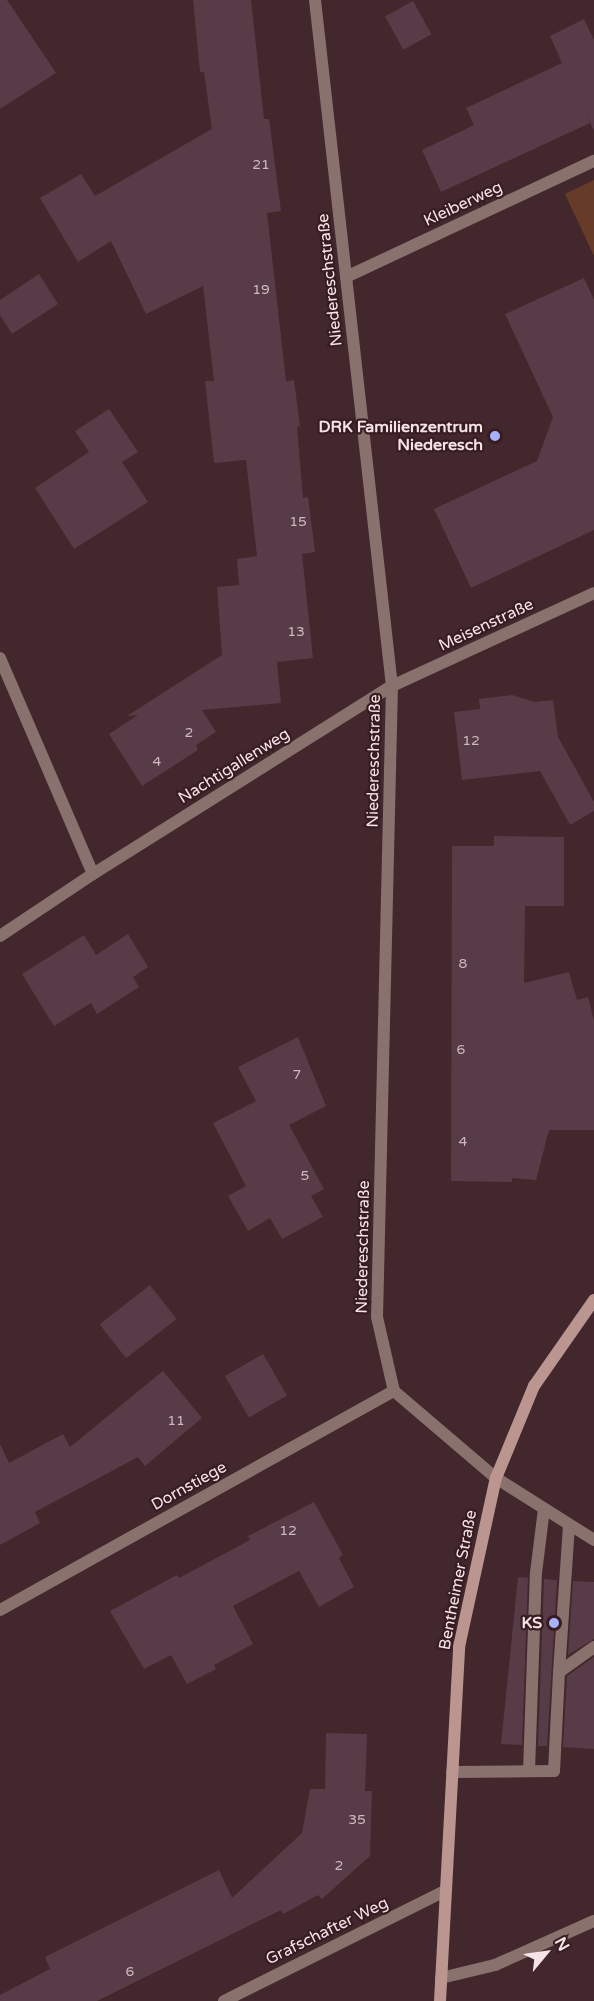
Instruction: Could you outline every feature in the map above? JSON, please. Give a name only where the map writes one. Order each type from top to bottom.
[{"type":"main road","name":"Bentheimer Straße","points":[[440,2001],[459,1647],[496,1478],[534,1386],[594,1300]]},
{"type":"street","name":"Niedereschstraße","points":[[315,0],[392,686],[377,1317],[394,1391]]},
{"type":"street","name":"Kleiberweg","points":[[346,277],[594,161]]},
{"type":"street","name":"Meisenstraße","points":[[392,686],[594,593]]},
{"type":"street","points":[[0,658],[93,874]]},
{"type":"street","name":"Nachtigallenweg","points":[[0,936],[93,874],[392,686]]},
{"type":"street","points":[[394,1391],[496,1478],[594,1540]]},
{"type":"street","name":"Dornstiege","points":[[0,1610],[394,1391]]},
{"type":"street","points":[[529,1771],[536,1573],[544,1509]]},
{"type":"street","points":[[452,1772],[554,1771],[568,1524]]},
{"type":"street","points":[[559,1672],[594,1647]]},
{"type":"street","name":"Grafschafter Weg","points":[[224,2001],[445,1891]]},
{"type":"street","points":[[441,1978],[495,1965],[594,1921]]},
{"type":"shaded area","points":[[594,180],[594,256],[565,194]]},
{"type":"building","points":[[0,0],[7,0],[56,73],[0,109]]},
{"type":"building","points":[[193,0],[251,0],[264,119],[269,119],[281,211],[267,213],[286,381],[294,380],[300,426],[297,427],[303,498],[308,497],[315,552],[302,554],[313,658],[277,662],[281,703],[202,710],[216,732],[196,745],[198,750],[142,786],[109,734],[138,715],[127,716],[222,655],[217,587],[239,585],[237,559],[257,556],[246,460],[214,463],[205,381],[214,381],[203,286],[146,314],[111,241],[78,262],[40,198],[81,174],[95,196],[212,129],[204,72],[200,72]]},
{"type":"building","points":[[413,1],[431,34],[403,50],[385,17]]},
{"type":"building","points":[[584,19],[594,40],[594,131],[581,102],[590,123],[441,192],[422,150],[474,125],[466,108],[562,63],[550,36]]},
{"type":"building","points":[[39,274],[58,304],[12,334],[0,315],[0,300]]},
{"type":"building","points":[[584,278],[594,300],[594,530],[471,588],[434,509],[537,461],[553,417],[505,314]]},
{"type":"building","points":[[109,409],[138,452],[122,462],[148,502],[74,549],[35,488],[89,452],[75,431]]},
{"type":"building","points":[[512,695],[535,702],[553,700],[558,737],[594,802],[594,811],[570,825],[540,771],[462,780],[454,712],[480,709],[479,699]]},
{"type":"building","points":[[494,836],[564,837],[564,906],[525,906],[524,983],[569,972],[577,1000],[588,997],[594,1021],[594,1130],[549,1130],[536,1180],[512,1178],[512,1182],[451,1181],[452,846],[494,846]]},
{"type":"building","points":[[128,934],[148,967],[133,977],[139,987],[97,1014],[91,1003],[54,1026],[22,974],[84,935],[96,955]]},
{"type":"building","points":[[298,1037],[326,1106],[289,1125],[324,1189],[311,1196],[323,1217],[282,1239],[270,1218],[248,1231],[228,1196],[246,1186],[213,1123],[256,1101],[238,1067]]},
{"type":"building","points":[[150,1285],[176,1319],[126,1358],[100,1324]]},
{"type":"building","points":[[263,1354],[287,1396],[249,1418],[225,1376]]},
{"type":"building","points":[[163,1371],[202,1418],[145,1466],[138,1457],[35,1512],[40,1523],[0,1545],[0,1444],[9,1463],[63,1434],[70,1447]]},
{"type":"building","points":[[314,1502],[343,1555],[339,1558],[354,1587],[319,1607],[299,1571],[233,1606],[253,1644],[214,1665],[216,1669],[187,1684],[171,1655],[144,1669],[110,1611],[177,1575],[179,1578],[250,1540],[248,1536]]},
{"type":"building","points":[[518,1577],[528,1578],[522,1745],[501,1744]]},
{"type":"building","points":[[544,1579],[557,1580],[547,1746],[538,1746]]},
{"type":"building","points":[[573,1581],[594,1582],[594,1639],[568,1655]]},
{"type":"building","points":[[594,1657],[594,1749],[563,1747],[567,1676]]},
{"type":"building","points":[[326,1733],[367,1734],[365,1791],[372,1791],[370,1856],[322,1899],[318,1895],[283,1914],[281,1910],[97,2001],[0,2001],[0,1995],[50,1969],[45,1957],[219,1870],[232,1898],[302,1833],[310,1789],[325,1789]]},
{"type":"place","name":"DRK Familienzentrum Niederesch","points":[[495,436]]},
{"type":"place","name":"KS","points":[[554,1623]]}]
